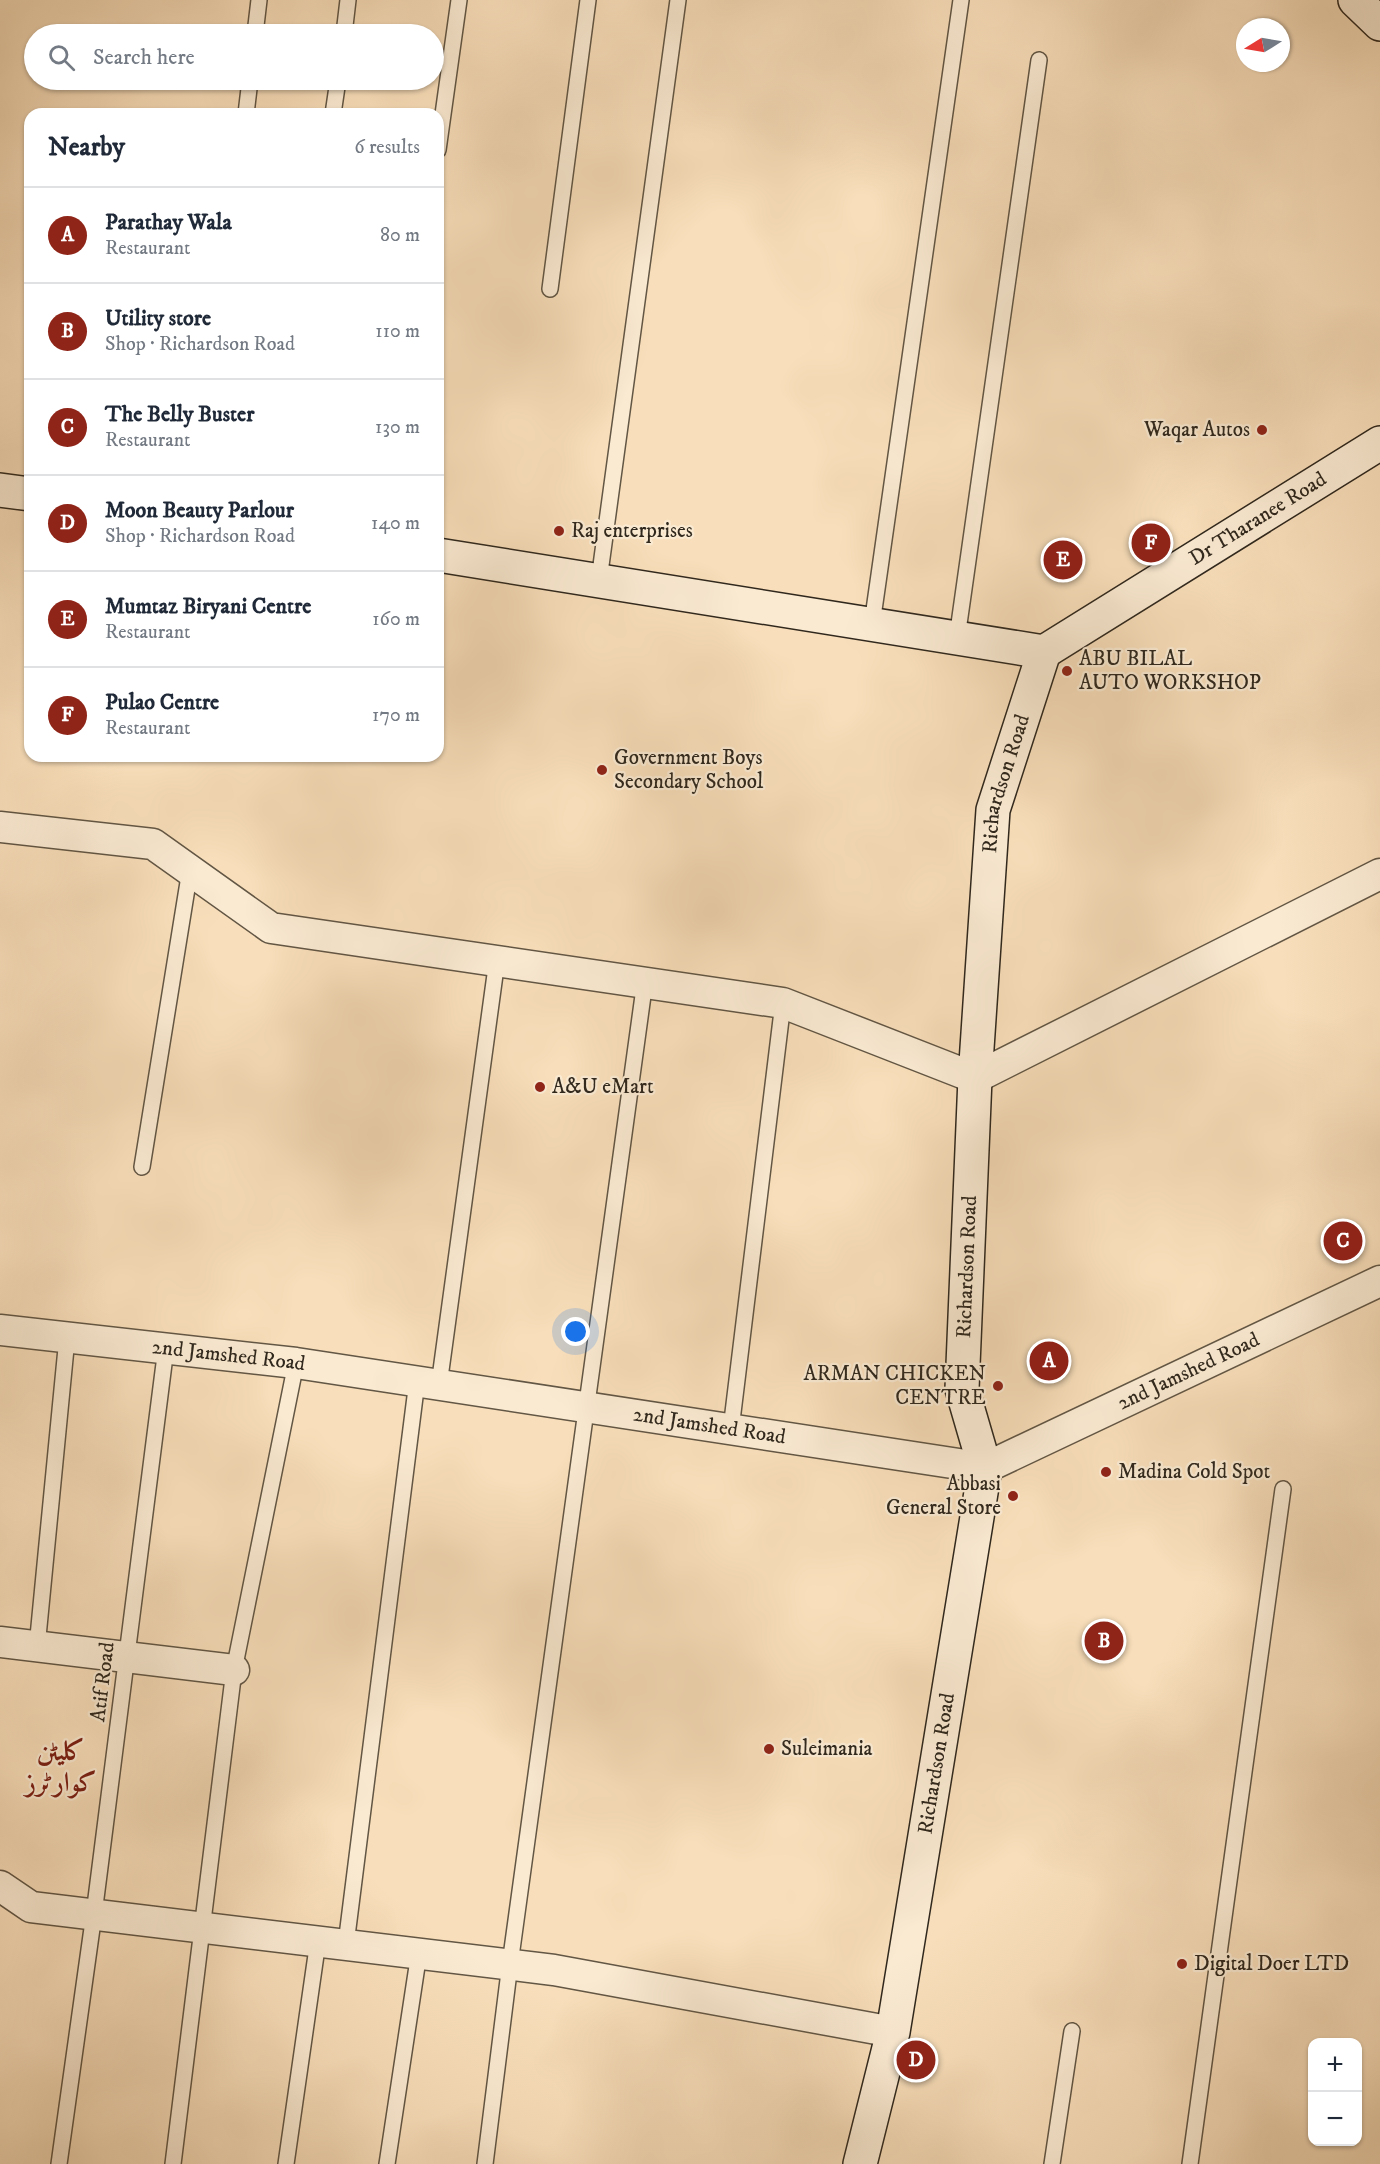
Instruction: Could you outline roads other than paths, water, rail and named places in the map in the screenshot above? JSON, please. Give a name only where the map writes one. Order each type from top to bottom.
[{"type":"street","points":[[1356,0],[1380,24]]},
{"type":"street","name":"Dr Tharanee Road","points":[[1044,652],[1380,442]]},
{"type":"street","points":[[0,490],[24,494]]},
{"type":"street","points":[[444,556],[1044,652]]},
{"type":"street","name":"Richardson Road","points":[[860,2164],[893,2032],[985,1468],[962,1389],[975,1078],[993,810],[1044,652]]},
{"type":"street","points":[[0,826],[153,844],[271,928],[783,1003],[975,1078],[1380,874]]},
{"type":"street","name":"2nd Jamshed Road","points":[[0,1330],[296,1363],[985,1468],[1380,1281]]},
{"type":"street","points":[[0,1642],[234,1670]]},
{"type":"street","points":[[0,1886],[32,1907],[554,1970],[893,2032]]},
{"type":"lane","points":[[256,24],[259,0]]},
{"type":"lane","points":[[345,24],[348,0]]},
{"type":"lane","points":[[444,108],[459,0]]},
{"type":"lane","points":[[550,290],[588,0]]},
{"type":"lane","points":[[599,580],[678,0]]},
{"type":"lane","points":[[872,624],[961,0]]},
{"type":"lane","points":[[957,638],[1039,60]]},
{"type":"lane","points":[[247,108],[249,90]]},
{"type":"lane","points":[[334,108],[337,90]]},
{"type":"lane","points":[[142,1167],[190,870]]},
{"type":"lane","points":[[286,2164],[332,1942],[428,1383],[497,960]]},
{"type":"lane","points":[[485,2164],[510,1964],[645,981]]},
{"type":"lane","points":[[731,1429],[783,1003]]},
{"type":"lane","points":[[37,1647],[67,1338]]},
{"type":"lane","name":"Atif Road","points":[[59,2164],[128,1657],[166,1348]]},
{"type":"lane","points":[[173,2164],[234,1670],[296,1363]]},
{"type":"lane","points":[[1190,2164],[1283,1489]]},
{"type":"lane","points":[[387,2164],[419,1953]]},
{"type":"lane","points":[[1052,2164],[1072,2031]]},
{"type":"place","name":"Waqar Autos","points":[[1262,430]]},
{"type":"place","name":"Raj enterprises","points":[[559,531]]},
{"type":"place","name":"Pulao Centre","points":[[1151,543]]},
{"type":"place","name":"Mumtaz Biryani Centre","points":[[1063,560]]},
{"type":"place","name":"ABU BILAL AUTO WORKSHOP","points":[[1067,671]]},
{"type":"place","name":"Government Boys Secondary School","points":[[602,770]]},
{"type":"place","name":"A&U eMart","points":[[540,1087]]},
{"type":"place","name":"The Belly Buster","points":[[1343,1241]]},
{"type":"place","name":"Parathay Wala","points":[[1049,1361]]},
{"type":"place","name":"ARMAN CHICKEN CENTRE","points":[[998,1386]]},
{"type":"place","name":"Madina Cold Spot","points":[[1106,1472]]},
{"type":"place","name":"Abbasi General Store","points":[[1013,1496]]},
{"type":"place","name":"Utility store","points":[[1104,1641]]},
{"type":"place","name":"Suleimania","points":[[769,1749]]},
{"type":"place","name":"Digital Doer LTD","points":[[1182,1964]]},
{"type":"place","name":"Moon Beauty Parlour","points":[[916,2060]]},
{"type":"district","name":"کلیٹن کوارٹرز","points":[[61,1768]]}]
